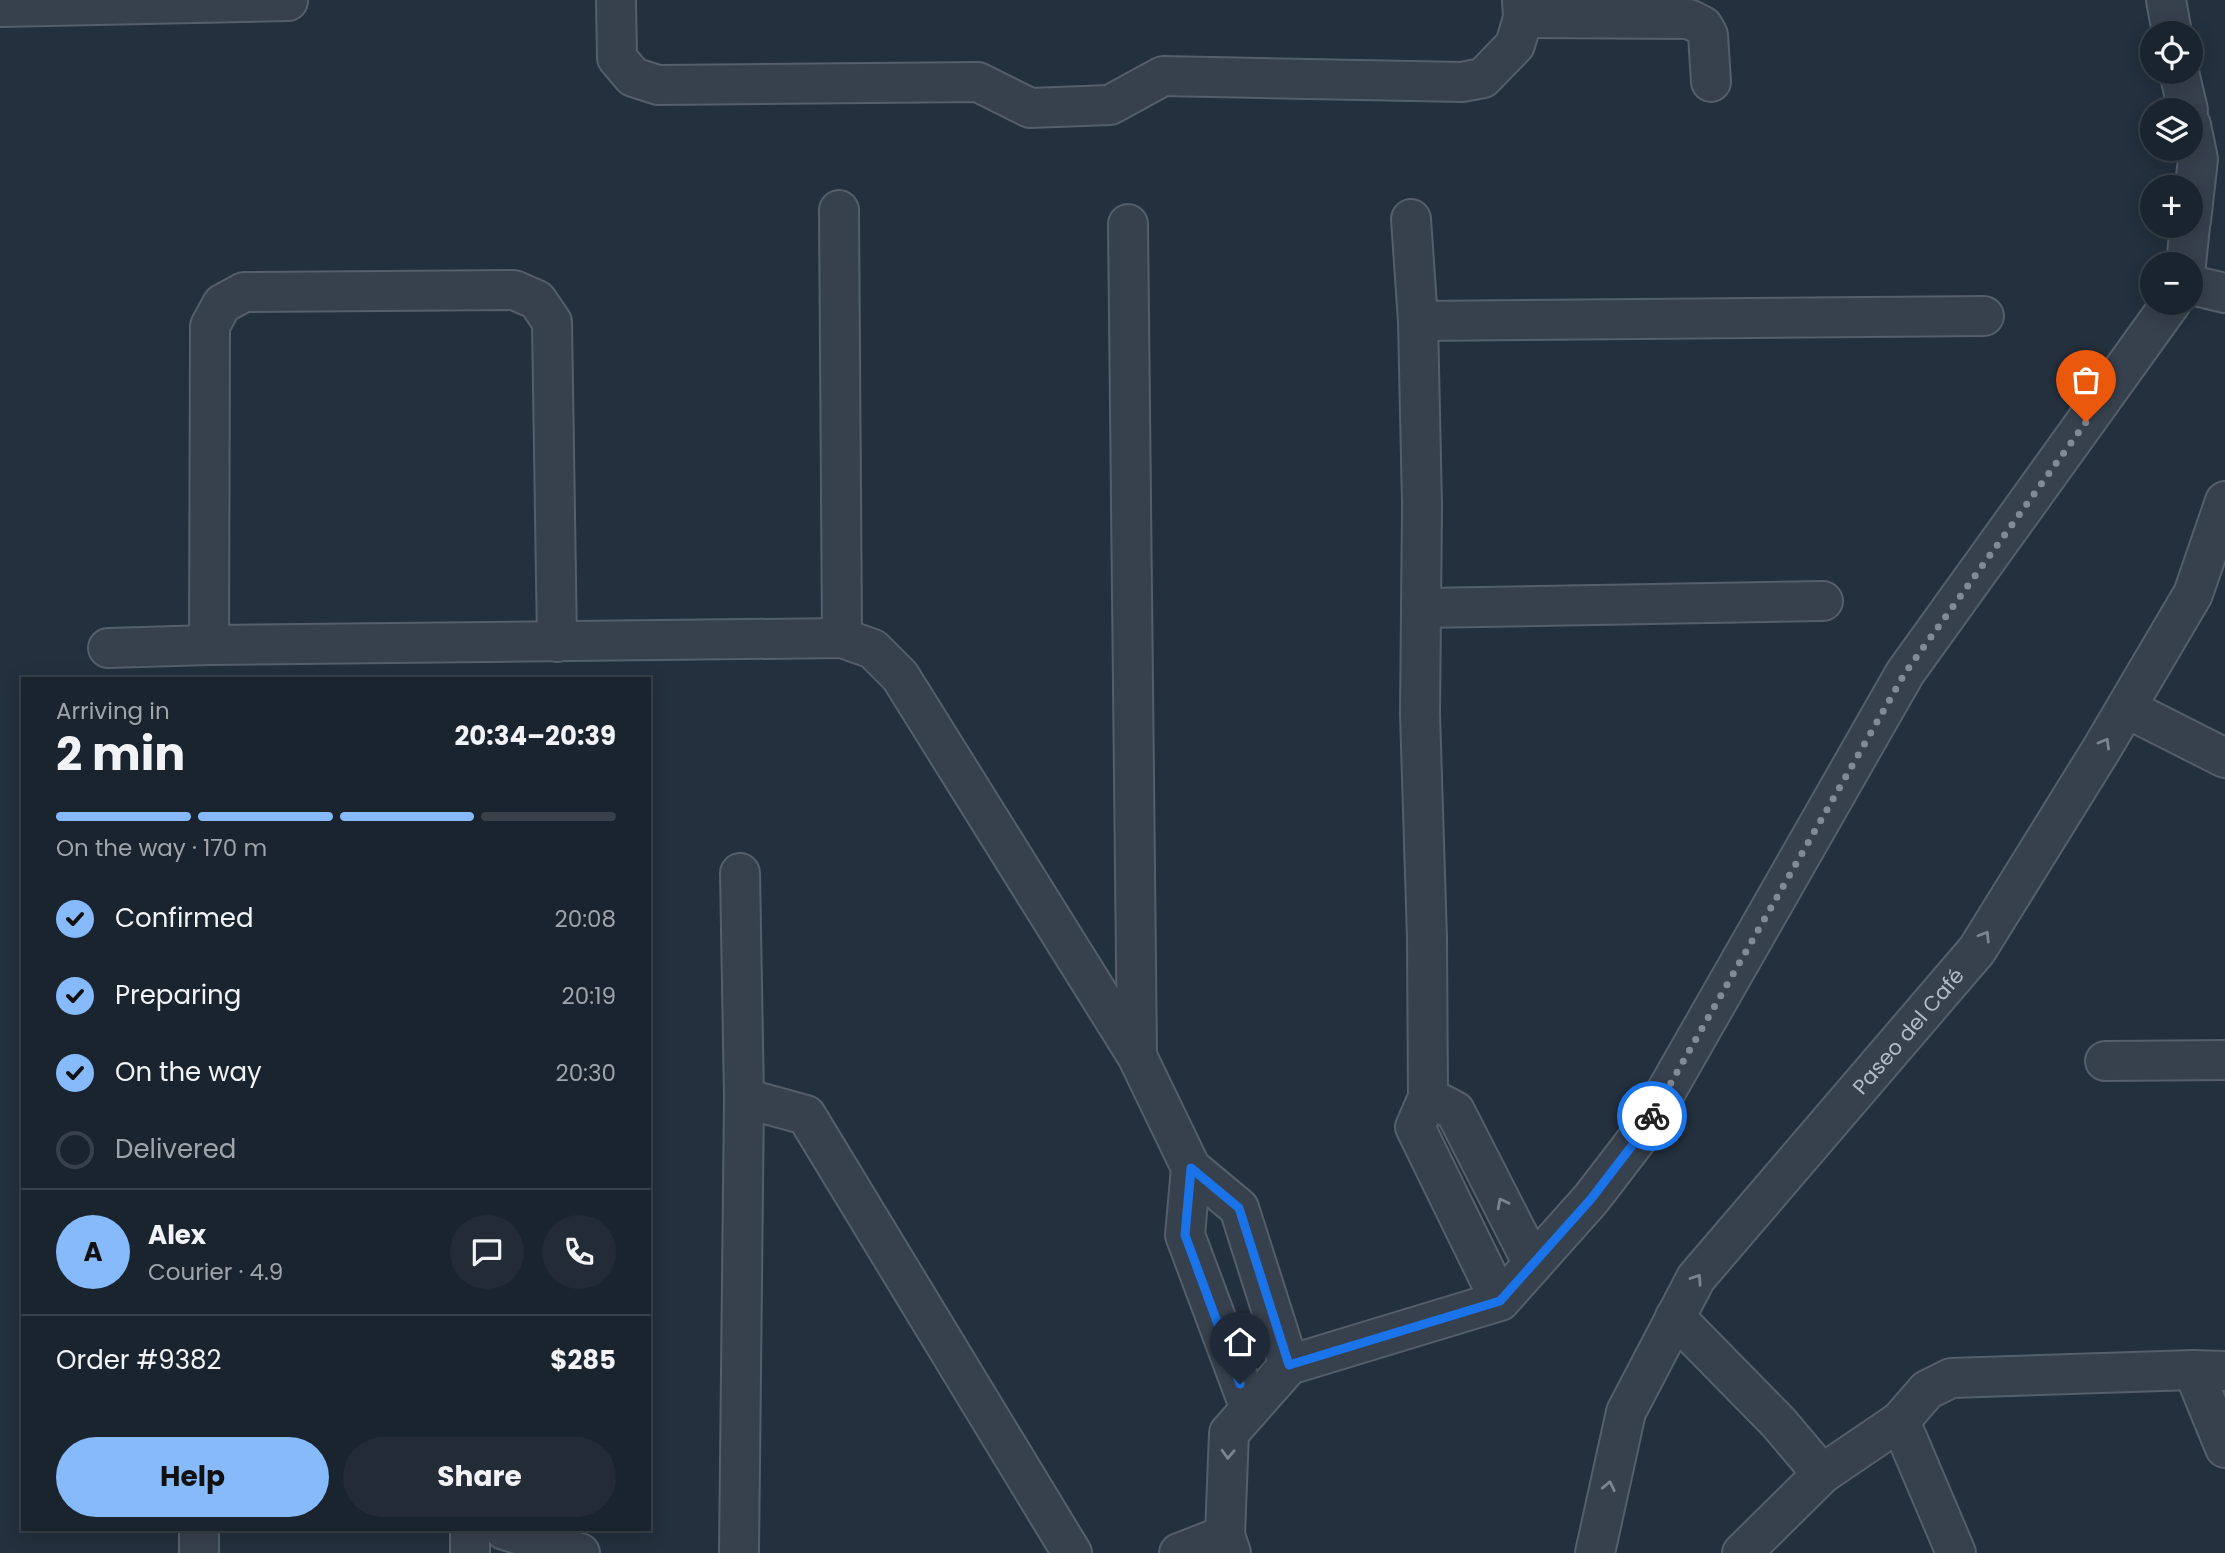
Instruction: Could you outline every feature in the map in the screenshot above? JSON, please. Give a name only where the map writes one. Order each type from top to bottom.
[{"type":"street","points":[[616,0],[617,58],[634,77],[658,85],[978,82],[1030,108],[1110,105],[1163,76],[1462,82],[1483,78],[1515,45],[1523,9],[1689,19],[1703,26],[1708,35],[1711,82]]},
{"type":"street","points":[[2166,0],[2170,21]]},
{"type":"street","points":[[0,7],[288,1]]},
{"type":"street","points":[[2201,175],[2205,153]]},
{"type":"street","points":[[839,210],[842,639]]},
{"type":"street","points":[[1411,219],[1418,321],[1422,505],[1420,714],[1427,938],[1427,1097],[1415,1127],[1500,1301]]},
{"type":"street","points":[[1128,224],[1138,1056]]},
{"type":"street","points":[[2203,288],[2225,293]]},
{"type":"street","points":[[209,645],[211,326],[222,304],[244,292],[514,290],[537,300],[552,322],[558,642]]},
{"type":"street","points":[[1179,1553],[1228,1544],[1229,1433],[1289,1365],[1500,1301],[1591,1199],[1644,1130],[1905,673],[2162,315]]},
{"type":"street","points":[[1418,321],[1984,316]]},
{"type":"street","name":"Paseo del Café","points":[[1595,1553],[1626,1412],[1696,1278],[1977,950],[2193,594],[2225,500]]},
{"type":"street","points":[[1421,608],[1823,601]]},
{"type":"street","points":[[108,648],[842,639],[873,649],[900,676],[1138,1056],[1191,1168],[1239,1208],[1289,1365]]},
{"type":"street","points":[[2126,708],[2225,758]]},
{"type":"street","points":[[739,1553],[744,1098],[740,873]]},
{"type":"street","points":[[2105,1061],[2225,1060]]},
{"type":"street","points":[[1427,1097],[1455,1111],[1533,1264]]},
{"type":"street","points":[[744,1098],[806,1115],[1072,1553]]},
{"type":"street","points":[[1191,1168],[1185,1235],[1250,1409]]},
{"type":"street","points":[[1675,1317],[1779,1423],[1822,1474]]},
{"type":"street","points":[[1742,1553],[1822,1474],[1900,1420],[1927,1390],[1951,1377],[2209,1371],[2225,1448]]},
{"type":"street","points":[[1900,1420],[1956,1553]]},
{"type":"street","points":[[199,1531],[199,1553]]},
{"type":"street","points":[[470,1531],[470,1553]]},
{"type":"street","points":[[506,1531],[580,1553]]},
{"type":"way so far","points":[[1652,1116],[1905,673],[2086,422]]},
{"type":"route","points":[[1240,1384],[1185,1235],[1191,1168],[1239,1208],[1289,1365],[1500,1301],[1591,1199],[1652,1116]]}]
